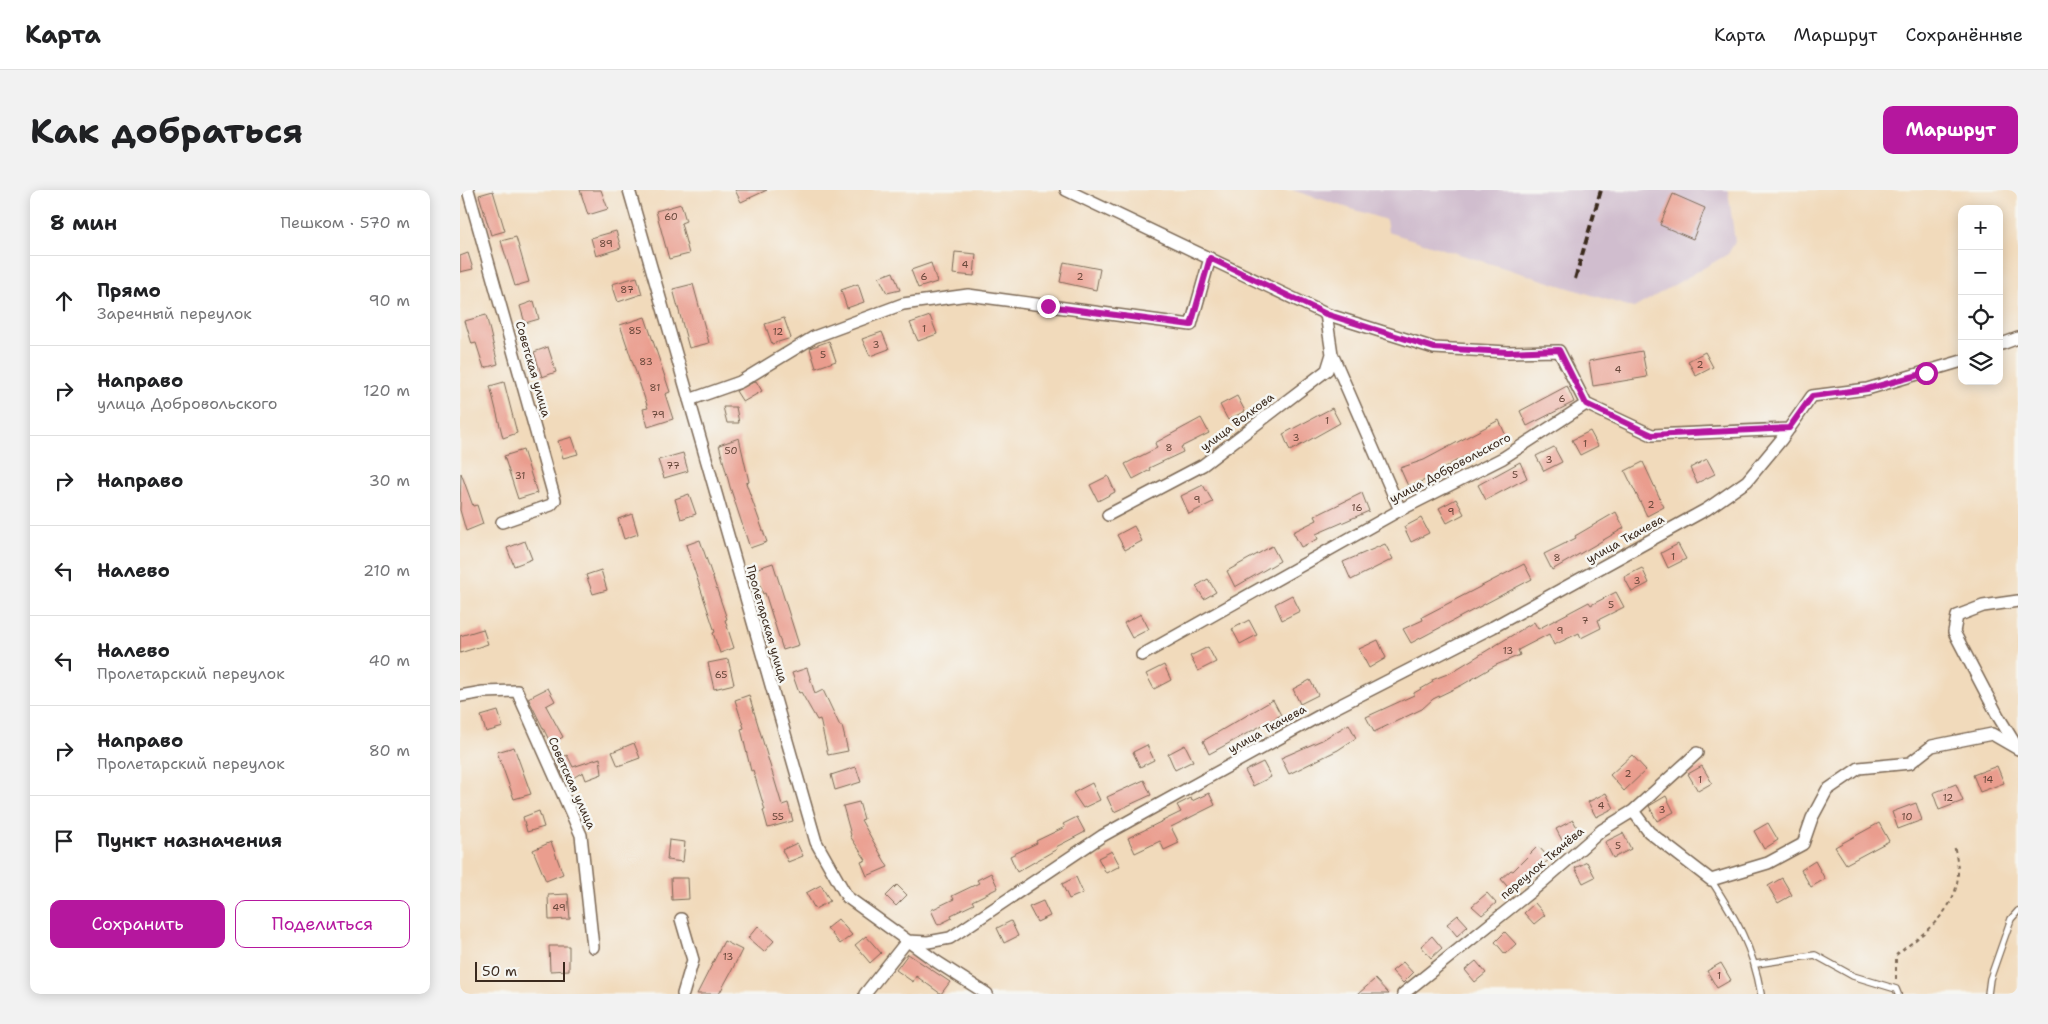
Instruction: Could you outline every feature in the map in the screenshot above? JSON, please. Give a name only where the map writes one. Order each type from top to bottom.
[{"type":"street","name":"Советская улица","points":[[468,190],[555,500],[551,505],[502,522]]},
{"type":"street","name":"Пролетарская улица","points":[[629,190],[816,842],[847,897],[907,941],[987,994]]},
{"type":"street","points":[[1066,190],[1326,314],[1434,348],[1508,352],[1559,350],[1586,404],[1652,435],[1789,428]]},
{"type":"street","points":[[688,400],[740,382],[814,337],[903,304],[968,295],[1191,325],[1210,258]]},
{"type":"street","points":[[1326,314],[1332,354],[1400,510]]},
{"type":"street","points":[[2003,344],[2018,338]]},
{"type":"street","name":"улица Волкова","points":[[1108,515],[1203,465],[1326,370],[1332,354]]},
{"type":"street","name":"улица Ткачева","points":[[907,941],[928,942],[950,938],[1102,836],[1321,715],[1493,626],[1706,509],[1747,481],[1812,396],[1867,389],[1958,362]]},
{"type":"street","name":"улица Добровольского","points":[[1142,654],[1400,510],[1503,458],[1586,404]]},
{"type":"street","points":[[2018,601],[1983,606],[1957,616],[1954,632],[1998,716],[2018,748]]},
{"type":"street","name":"Советская улица","points":[[460,696],[483,692],[517,691],[581,835],[593,947]]},
{"type":"street","points":[[1634,811],[1649,832],[1712,880],[1768,863],[1804,844],[1812,818],[1827,790],[1859,768],[1910,763],[1932,746],[1992,734],[2018,748]]},
{"type":"street","name":"переулок Ткачёва","points":[[1403,994],[1539,885],[1602,830],[1634,811],[1697,753]]},
{"type":"street","points":[[681,919],[693,960],[684,994]]},
{"type":"street","points":[[865,994],[907,941]]},
{"type":"lane","points":[[1712,880],[1739,923],[1756,964],[1761,994]]},
{"type":"lane","points":[[1988,994],[1990,979],[2011,919],[2018,911]]},
{"type":"lane","points":[[1756,964],[1815,955],[1853,976],[1897,992]]},
{"type":"path","points":[[1897,992],[1896,955],[1923,934],[1950,907],[1958,873],[1954,845]]},
{"type":"shaded area","points":[[1292,190],[1728,190],[1735,242],[1728,254],[1634,308],[1388,232],[1386,220]]},
{"type":"building","points":[[580,190],[601,190],[608,209],[588,215]]},
{"type":"building","points":[[735,190],[767,190],[741,202]]},
{"type":"building","points":[[493,191],[505,231],[491,235],[479,195]]},
{"type":"building","points":[[1673,194],[1705,208],[1693,239],[1660,225]]},
{"type":"building","points":[[681,204],[686,221],[681,223],[689,254],[669,259],[656,211]]},
{"type":"building","points":[[616,231],[621,248],[596,256],[591,238]]},
{"type":"building","points":[[516,237],[529,282],[515,286],[501,241]]},
{"type":"building","points":[[955,252],[976,254],[974,276],[953,274]]},
{"type":"building","points":[[468,253],[473,269],[460,272],[460,256]]},
{"type":"building","points":[[1064,262],[1100,269],[1096,290],[1060,282]]},
{"type":"building","points":[[931,263],[937,282],[918,288],[911,270]]},
{"type":"building","points":[[893,272],[900,290],[887,293],[879,277]]},
{"type":"building","points":[[637,277],[642,294],[618,302],[612,284]]},
{"type":"building","points":[[693,284],[709,343],[689,348],[673,289]]},
{"type":"building","points":[[858,284],[864,302],[847,308],[841,290]]},
{"type":"building","points":[[534,301],[539,319],[525,323],[520,306]]},
{"type":"building","points":[[486,315],[498,364],[484,368],[476,343],[472,344],[465,321]]},
{"type":"building","points":[[930,316],[937,334],[918,341],[910,323]]},
{"type":"building","points":[[645,317],[670,392],[665,394],[673,419],[648,427],[643,409],[648,408],[620,325]]},
{"type":"building","points":[[784,318],[791,338],[772,344],[765,324]]},
{"type":"building","points":[[882,332],[889,349],[870,356],[862,339]]},
{"type":"building","points":[[829,341],[836,361],[816,368],[810,348]]},
{"type":"building","points":[[548,347],[556,372],[542,377],[534,352]]},
{"type":"building","points":[[1642,351],[1647,377],[1593,386],[1589,361]]},
{"type":"building","points":[[1705,352],[1713,367],[1696,376],[1688,361]]},
{"type":"building","points":[[756,381],[762,391],[743,402],[736,391]]},
{"type":"building","points":[[504,382],[517,433],[503,438],[490,386]]},
{"type":"building","points":[[1567,386],[1574,402],[1527,426],[1520,411]]},
{"type":"building","points":[[1237,396],[1245,411],[1228,420],[1220,405]]},
{"type":"building","points":[[723,407],[736,407],[739,423],[727,423]]},
{"type":"building","points":[[1332,408],[1340,423],[1290,451],[1283,434]]},
{"type":"building","points":[[1201,418],[1209,433],[1181,447],[1183,452],[1149,468],[1150,470],[1133,479],[1125,464],[1157,448],[1155,443]]},
{"type":"building","points":[[1499,420],[1506,436],[1454,462],[1426,480],[1408,486],[1400,468],[1424,460]]},
{"type":"building","points":[[1590,431],[1598,446],[1580,455],[1572,440]]},
{"type":"building","points":[[572,437],[578,454],[563,458],[558,441]]},
{"type":"building","points":[[739,438],[749,482],[746,483],[767,542],[750,548],[730,487],[719,445]]},
{"type":"building","points":[[1554,447],[1562,462],[1544,471],[1536,456]]},
{"type":"building","points":[[523,450],[537,493],[518,499],[504,456]]},
{"type":"building","points":[[683,453],[688,471],[664,478],[658,460]]},
{"type":"building","points":[[1707,459],[1715,474],[1697,483],[1690,468]]},
{"type":"building","points":[[1520,462],[1527,478],[1486,500],[1478,485]]},
{"type":"building","points":[[1643,462],[1664,507],[1647,516],[1625,471]]},
{"type":"building","points":[[461,473],[473,506],[477,505],[483,524],[466,531],[460,510]]},
{"type":"building","points":[[1108,476],[1115,492],[1098,501],[1090,485]]},
{"type":"building","points":[[1203,485],[1213,502],[1189,514],[1181,496]]},
{"type":"building","points":[[1362,493],[1369,511],[1316,534],[1318,539],[1301,547],[1293,532],[1317,520],[1315,516]]},
{"type":"building","points":[[689,494],[696,514],[681,519],[675,499]]},
{"type":"building","points":[[1456,499],[1464,514],[1447,523],[1439,508]]},
{"type":"building","points":[[1616,512],[1624,528],[1552,570],[1544,554],[1576,538],[1575,536]]},
{"type":"building","points":[[632,514],[638,534],[624,539],[618,519]]},
{"type":"building","points":[[1421,518],[1429,533],[1411,542],[1404,527]]},
{"type":"building","points":[[1134,526],[1142,541],[1125,550],[1117,535]]},
{"type":"building","points":[[700,540],[727,619],[725,620],[734,648],[720,653],[713,633],[715,632],[686,545]]},
{"type":"building","points":[[525,541],[532,559],[514,566],[507,548]]},
{"type":"building","points":[[1385,544],[1393,559],[1351,580],[1343,562]]},
{"type":"building","points":[[1678,544],[1686,559],[1668,568],[1661,553]]},
{"type":"building","points":[[1272,546],[1280,561],[1235,587],[1227,571]]},
{"type":"building","points":[[773,563],[799,645],[783,650],[765,593],[763,594],[755,569]]},
{"type":"building","points":[[1524,564],[1532,579],[1411,643],[1403,629],[1423,620],[1422,617]]},
{"type":"building","points":[[1642,568],[1649,583],[1632,592],[1624,577]]},
{"type":"building","points":[[601,570],[607,590],[593,594],[586,575]]},
{"type":"building","points":[[1208,579],[1216,592],[1204,599],[1196,586]]},
{"type":"building","points":[[1616,592],[1624,607],[1598,620],[1601,628],[1581,638],[1579,633],[1554,645],[1549,634],[1518,650],[1520,655],[1496,665],[1433,699],[1422,709],[1374,732],[1366,717],[1414,695],[1414,693],[1433,682],[1432,680],[1450,673],[1534,622],[1538,629],[1589,602],[1591,605]]},
{"type":"building","points":[[1292,595],[1300,611],[1282,620],[1275,604]]},
{"type":"building","points":[[1141,614],[1149,629],[1132,638],[1124,623]]},
{"type":"building","points":[[1249,620],[1257,635],[1240,644],[1232,629]]},
{"type":"building","points":[[483,629],[488,644],[460,653],[460,636]]},
{"type":"building","points":[[1378,640],[1386,658],[1369,668],[1359,649]]},
{"type":"building","points":[[1208,647],[1216,662],[1198,671],[1190,656]]},
{"type":"building","points":[[728,659],[734,684],[714,689],[708,663]]},
{"type":"building","points":[[1164,665],[1171,680],[1154,689],[1146,674]]},
{"type":"building","points":[[807,668],[815,694],[823,690],[840,726],[842,726],[848,751],[828,755],[820,719],[817,720],[801,692],[799,693],[792,673]]},
{"type":"building","points":[[1310,680],[1318,695],[1300,704],[1293,689]]},
{"type":"building","points":[[548,688],[555,701],[546,706],[563,737],[551,744],[528,698]]},
{"type":"building","points":[[749,695],[782,805],[788,803],[793,821],[768,828],[763,810],[765,810],[753,770],[751,771],[741,729],[744,728],[735,700]]},
{"type":"building","points":[[1273,700],[1281,715],[1209,754],[1203,741]]},
{"type":"building","points":[[498,711],[503,727],[486,732],[481,716]]},
{"type":"building","points":[[1349,724],[1356,738],[1338,750],[1289,774],[1281,758],[1322,740]]},
{"type":"building","points":[[634,743],[640,758],[618,766],[612,752]]},
{"type":"building","points":[[1147,745],[1154,760],[1140,767],[1133,752]]},
{"type":"building","points":[[1185,745],[1193,761],[1175,770],[1168,754]]},
{"type":"building","points":[[514,747],[531,794],[514,799],[497,752]]},
{"type":"building","points":[[567,755],[573,767],[600,758],[602,774],[586,780],[583,772],[566,782],[556,761]]},
{"type":"building","points":[[1632,755],[1646,770],[1624,791],[1610,775]]},
{"type":"building","points":[[1263,762],[1271,777],[1253,786],[1245,771]]},
{"type":"building","points":[[1702,766],[1712,783],[1698,791],[1688,774]]},
{"type":"building","points":[[1997,766],[2004,783],[1980,792],[1973,775]]},
{"type":"building","points":[[856,767],[861,782],[835,790],[831,775]]},
{"type":"building","points":[[1144,780],[1151,795],[1114,812],[1107,797]]},
{"type":"building","points":[[1092,783],[1100,800],[1083,808],[1073,793]]},
{"type":"building","points":[[1956,784],[1963,801],[1939,810],[1933,793]]},
{"type":"building","points":[[1209,793],[1215,805],[1171,827],[1179,843],[1164,850],[1160,841],[1135,853],[1128,838],[1181,812],[1177,805],[1191,798],[1192,801]]},
{"type":"building","points":[[1606,793],[1614,808],[1596,817],[1588,802]]},
{"type":"building","points":[[1666,796],[1674,812],[1657,821],[1649,806]]},
{"type":"building","points":[[859,802],[864,819],[861,820],[888,867],[867,876],[861,862],[866,860],[850,836],[843,806]]},
{"type":"building","points":[[1916,803],[1922,820],[1898,829],[1892,812]]},
{"type":"building","points":[[539,811],[544,827],[527,832],[523,817]]},
{"type":"building","points":[[1077,817],[1085,832],[1056,847],[1057,849],[1017,872],[1010,856],[1065,827],[1063,824]]},
{"type":"building","points":[[1573,820],[1581,835],[1564,844],[1556,829]]},
{"type":"building","points":[[1768,823],[1778,840],[1764,849],[1754,831]]},
{"type":"building","points":[[1879,823],[1889,841],[1846,864],[1835,847]]},
{"type":"building","points":[[1623,833],[1631,849],[1613,858],[1605,842]]},
{"type":"building","points":[[669,840],[685,842],[683,862],[667,860]]},
{"type":"building","points":[[551,842],[563,874],[546,881],[533,850]]},
{"type":"building","points":[[797,843],[803,856],[788,862],[782,850]]},
{"type":"building","points":[[1538,846],[1550,859],[1511,891],[1501,879],[1511,870],[1513,871]]},
{"type":"building","points":[[1112,851],[1120,866],[1106,873],[1098,858]]},
{"type":"building","points":[[1815,861],[1825,879],[1811,887],[1801,870]]},
{"type":"building","points":[[1587,862],[1595,877],[1583,883],[1575,868]]},
{"type":"building","points":[[991,873],[998,888],[972,901],[974,904],[951,915],[952,918],[938,925],[931,910],[954,899],[952,896],[979,883],[977,880]]},
{"type":"building","points":[[1076,877],[1083,893],[1069,899],[1062,884]]},
{"type":"building","points":[[671,878],[688,878],[689,899],[672,900]]},
{"type":"building","points":[[1782,878],[1792,895],[1778,903],[1768,886]]},
{"type":"building","points":[[821,885],[830,901],[815,909],[806,893]]},
{"type":"building","points":[[897,885],[907,895],[896,906],[886,896]]},
{"type":"building","points":[[1487,893],[1496,903],[1482,915],[1472,906]]},
{"type":"building","points":[[568,894],[570,919],[549,920],[548,895]]},
{"type":"building","points":[[1043,901],[1050,916],[1037,922],[1029,907]]},
{"type":"building","points":[[1535,903],[1545,915],[1534,924],[1524,913]]},
{"type":"building","points":[[1458,915],[1468,926],[1457,936],[1447,924]]},
{"type":"building","points":[[838,919],[852,935],[840,944],[827,928]]},
{"type":"building","points":[[1011,921],[1018,936],[1004,943],[997,928]]},
{"type":"building","points":[[758,926],[774,941],[764,952],[748,938]]},
{"type":"building","points":[[1505,932],[1516,944],[1505,954],[1495,942]]},
{"type":"building","points":[[866,936],[881,953],[870,963],[855,945]]},
{"type":"building","points":[[1432,936],[1442,948],[1431,958],[1421,946]]},
{"type":"building","points":[[724,941],[742,950],[731,972],[719,994],[697,994]]},
{"type":"building","points":[[549,946],[569,946],[569,970],[550,971]]},
{"type":"building","points":[[908,954],[950,982],[941,994],[916,976],[913,982],[896,970]]},
{"type":"building","points":[[1476,961],[1486,973],[1475,982],[1465,970]]},
{"type":"building","points":[[1403,962],[1413,973],[1403,983],[1392,971]]},
{"type":"building","points":[[1721,963],[1731,980],[1717,988],[1707,971]]},
{"type":"building","points":[[1375,979],[1389,994],[1358,994]]},
{"type":"railway","points":[[1575,279],[1601,190]]},
{"type":"route","points":[[1048,306],[1191,325],[1210,258],[1326,314],[1434,348],[1508,352],[1559,350],[1586,404],[1652,435],[1789,428],[1812,396],[1867,389],[1926,373]]}]
